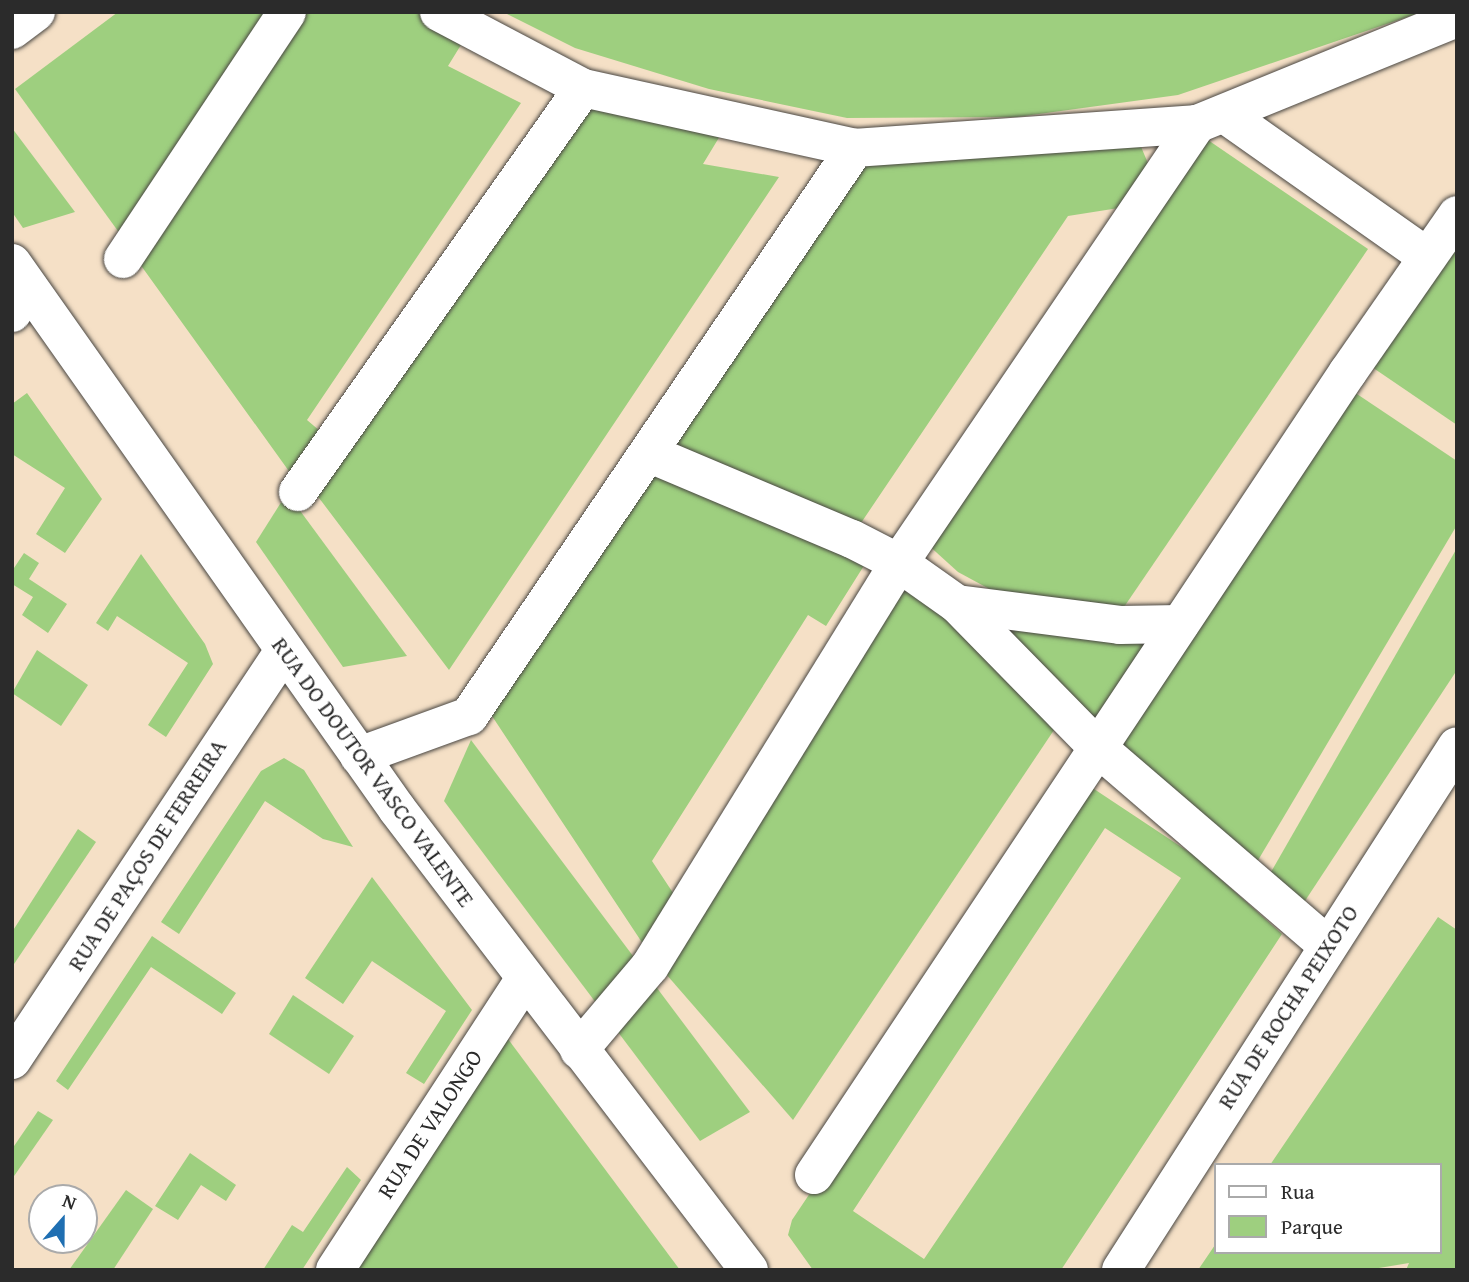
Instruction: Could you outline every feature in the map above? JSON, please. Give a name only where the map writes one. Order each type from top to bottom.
[{"type":"street","points":[[12,30],[36,12]]},
{"type":"street","points":[[123,259],[287,12]]},
{"type":"street","points":[[439,12],[583,88],[855,148],[1212,120],[1457,18]]},
{"type":"street","points":[[298,492],[583,88]]},
{"type":"street","points":[[1212,120],[1427,257]]},
{"type":"street","points":[[579,1050],[650,966],[900,563],[1212,120]]},
{"type":"street","points":[[359,756],[468,716],[855,148]]},
{"type":"street","points":[[814,1175],[1180,624],[1457,215]]},
{"type":"street","name":"RUA DO DOUTOR VASCO VALENTE","points":[[18,288],[525,979],[749,1270]]},
{"type":"street","points":[[648,453],[900,563],[957,604],[1098,748],[1328,946]]},
{"type":"street","points":[[957,604],[1120,625],[1180,624]]},
{"type":"street","name":"RUA DE PAÇOS DE FERREIRA","points":[[12,1060],[284,650]]},
{"type":"street","name":"RUA DE ROCHA PEIXOTO","points":[[1121,1270],[1457,746]]},
{"type":"street","name":"RUA DE VALONGO","points":[[335,1270],[525,979]]},
{"type":"green space","points":[[118,12],[271,12],[123,238],[15,89]]},
{"type":"green space","points":[[301,12],[417,12],[464,40],[448,66],[521,103],[307,420],[327,437],[296,481],[137,260]]},
{"type":"green space","points":[[503,12],[1422,12],[1178,95],[1017,117],[847,118],[709,89],[575,48]]},
{"type":"green space","points":[[584,103],[723,131],[703,164],[779,177],[449,670],[313,490]]},
{"type":"green space","points":[[12,128],[75,212],[23,228],[12,212]]},
{"type":"green space","points":[[1205,138],[1368,249],[1122,610],[1006,598],[958,572],[926,543]]},
{"type":"green space","points":[[1139,142],[1150,168],[1125,207],[1068,216],[861,523],[667,444],[860,159]]},
{"type":"green space","points":[[1457,231],[1457,425],[1366,363]]},
{"type":"green space","points":[[1348,388],[1457,461],[1457,525],[1254,867],[1115,744]]},
{"type":"green space","points":[[27,393],[102,499],[65,553],[36,534],[65,488],[12,454],[12,404]]},
{"type":"green space","points":[[649,473],[865,564],[826,626],[808,615],[652,861],[679,902],[649,953],[490,713]]},
{"type":"green space","points":[[287,493],[407,656],[343,667],[256,542]]},
{"type":"green space","points":[[1457,548],[1457,670],[1301,907],[1267,879]]},
{"type":"green space","points":[[24,553],[39,563],[29,579],[67,604],[48,633],[22,615],[33,597],[12,584],[12,571]]},
{"type":"green space","points":[[141,554],[205,644],[213,664],[166,737],[148,725],[188,663],[117,616],[108,631],[96,623]]},
{"type":"green space","points":[[897,582],[947,616],[1056,727],[793,1120],[659,966]]},
{"type":"green space","points":[[1004,625],[1153,638],[1095,728]]},
{"type":"green space","points":[[37,650],[88,685],[61,726],[12,693]]},
{"type":"green space","points":[[471,740],[750,1112],[700,1141],[444,801]]},
{"type":"green space","points":[[284,758],[304,770],[353,847],[323,839],[265,801],[179,934],[161,922],[261,771]]},
{"type":"green space","points":[[1085,783],[1195,856],[1282,934],[1061,1270],[813,1270],[788,1235],[792,1220]],"holes":[[[1105,828],[1181,878],[924,1259],[853,1211]]]},
{"type":"green space","points":[[78,829],[96,842],[12,967],[12,932]]},
{"type":"green space","points":[[372,877],[472,1010],[424,1084],[406,1073],[446,1011],[372,961],[343,1004],[305,978]]},
{"type":"green space","points":[[1438,917],[1457,930],[1457,1270],[1406,1270],[1409,1263],[1367,1270],[1198,1270],[1214,1246],[1214,1254],[1441,1254],[1441,1163],[1271,1163]]},
{"type":"green space","points":[[152,936],[236,993],[222,1014],[151,967],[68,1090],[56,1081]]},
{"type":"green space","points":[[293,995],[354,1036],[329,1074],[269,1034]]},
{"type":"green space","points":[[508,1039],[680,1270],[356,1270]]},
{"type":"green space","points":[[38,1111],[53,1120],[12,1179],[12,1149]]},
{"type":"green space","points":[[190,1153],[236,1185],[226,1201],[201,1185],[178,1220],[155,1206]]},
{"type":"green space","points":[[347,1167],[361,1180],[302,1270],[263,1270],[292,1225],[303,1232]]},
{"type":"green space","points":[[126,1190],[153,1209],[113,1270],[69,1270],[80,1254],[98,1254],[98,1229]]}]
